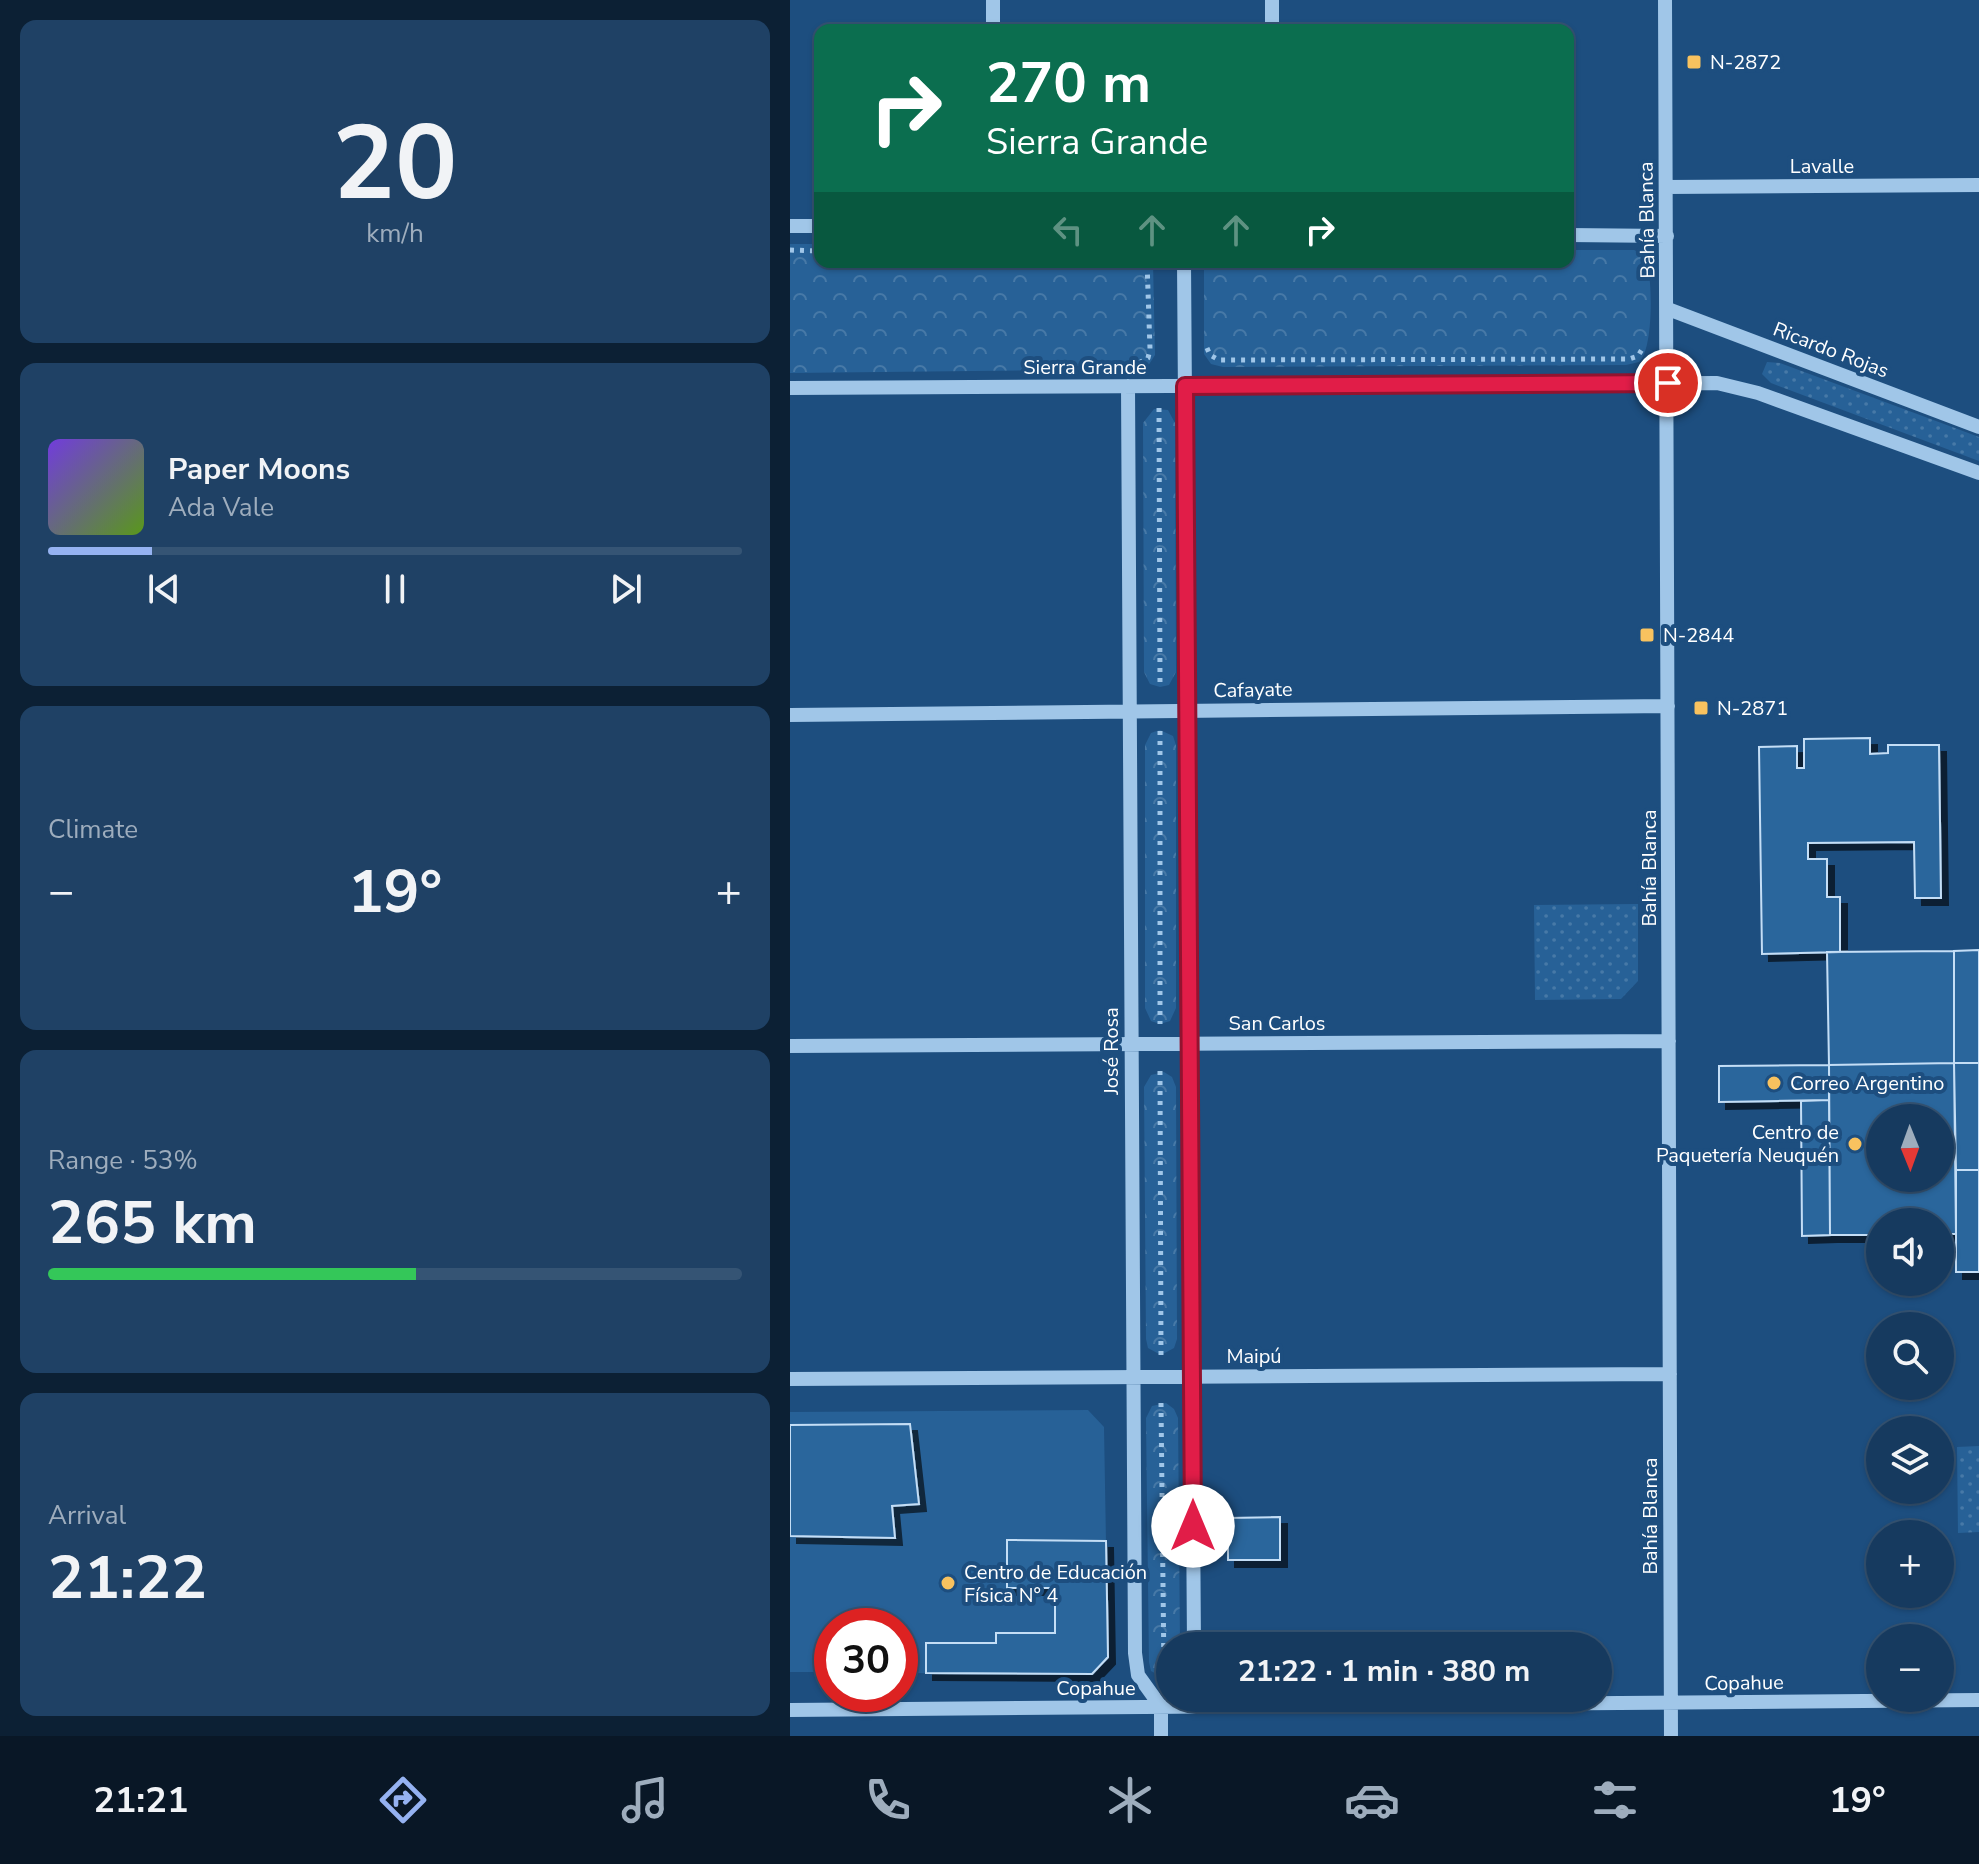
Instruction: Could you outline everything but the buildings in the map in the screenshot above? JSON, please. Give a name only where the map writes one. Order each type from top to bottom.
[{"type":"street","points":[[993,0],[993,24]]},
{"type":"street","points":[[1272,0],[1272,24]]},
{"type":"street","name":"Bahía Blanca","points":[[1665,0],[1671,1736]]},
{"type":"street","name":"Lavalle","points":[[1666,187],[1979,185]]},
{"type":"street","points":[[790,226],[814,226]]},
{"type":"street","points":[[1574,235],[1667,236]]},
{"type":"street","points":[[1184,268],[1194,1632]]},
{"type":"street","name":"Ricardo Rojas","points":[[1668,309],[1979,427]]},
{"type":"street","points":[[1668,383],[1717,383],[1744,388],[1979,473]]},
{"type":"street","name":"Sierra Grande","points":[[790,388],[1668,383]]},
{"type":"street","name":"José Rosa","points":[[1128,386],[1135,1653],[1138,1675],[1156,1692]]},
{"type":"street","name":"Cafayate","points":[[790,715],[1668,706]]},
{"type":"street","name":"San Carlos","points":[[790,1046],[1669,1041]]},
{"type":"street","name":"Maipú","points":[[790,1379],[1670,1374]]},
{"type":"street","name":"Copahue","points":[[1612,1703],[1979,1700]]},
{"type":"street","name":"Copahue","points":[[790,1710],[1156,1702]]},
{"type":"street","points":[[1161,1736],[1165,1712]]},
{"type":"path","points":[[790,250],[814,251]]},
{"type":"path","points":[[1147,268],[1150,349]]},
{"type":"path","points":[[1207,344],[1210,355],[1219,360],[1629,359],[1641,354],[1645,341]]},
{"type":"path","points":[[1159,408],[1160,687]]},
{"type":"path","points":[[1160,730],[1160,1024]]},
{"type":"path","points":[[1160,1071],[1161,1355]]},
{"type":"path","points":[[1161,1403],[1163,1632]]},
{"type":"green space","points":[[790,244],[814,244],[814,268],[1153,268],[1155,355],[1148,366],[1138,369],[790,373]]},
{"type":"green space","points":[[1574,250],[1634,250],[1645,255],[1648,264],[1651,311],[1647,343],[1639,362],[1626,365],[1223,367],[1211,364],[1204,354],[1204,268],[1574,268]]},
{"type":"green space","points":[[1767,362],[1780,363],[1979,437],[1979,461],[1771,383],[1762,374]]},
{"type":"green space","points":[[1154,409],[1168,410],[1175,423],[1176,672],[1169,685],[1160,687],[1150,684],[1144,672],[1143,423]]},
{"type":"green space","points":[[1160,730],[1173,736],[1176,745],[1176,1008],[1170,1021],[1160,1024],[1151,1021],[1145,1008],[1145,745],[1151,733]]},
{"type":"green space","points":[[1638,904],[1638,981],[1621,999],[1535,1000],[1534,905]]},
{"type":"green space","points":[[1164,1072],[1172,1077],[1176,1087],[1177,1339],[1174,1348],[1161,1355],[1148,1348],[1146,1339],[1144,1087],[1151,1075]]},
{"type":"green space","points":[[1166,1403],[1174,1409],[1178,1418],[1180,1632],[1156,1632],[1156,1674],[1151,1671],[1149,1662],[1146,1418],[1152,1406]]},
{"type":"green space","name":"Centro de Educación Física N° 4","points":[[1088,1410],[1104,1427],[1108,1657],[1092,1674],[918,1673],[918,1608],[814,1608],[814,1672],[790,1672],[790,1412]]},
{"type":"green space","points":[[1979,1446],[1979,1532],[1958,1533],[1957,1447]]},
{"type":"place","name":"N-2872","points":[[1694,62]]},
{"type":"place","name":"N-2844","points":[[1647,635]]},
{"type":"place","name":"N-2871","points":[[1701,708]]},
{"type":"place","name":"Correo Argentino","points":[[1774,1083]]},
{"type":"place","name":"Centro de Paquetería Neuquén","points":[[1855,1144]]},
{"type":"place","name":"Centro de Educación Física N° 4","points":[[948,1583]]},
{"type":"route","points":[[1193,1526],[1185,386],[1668,383]]}]
